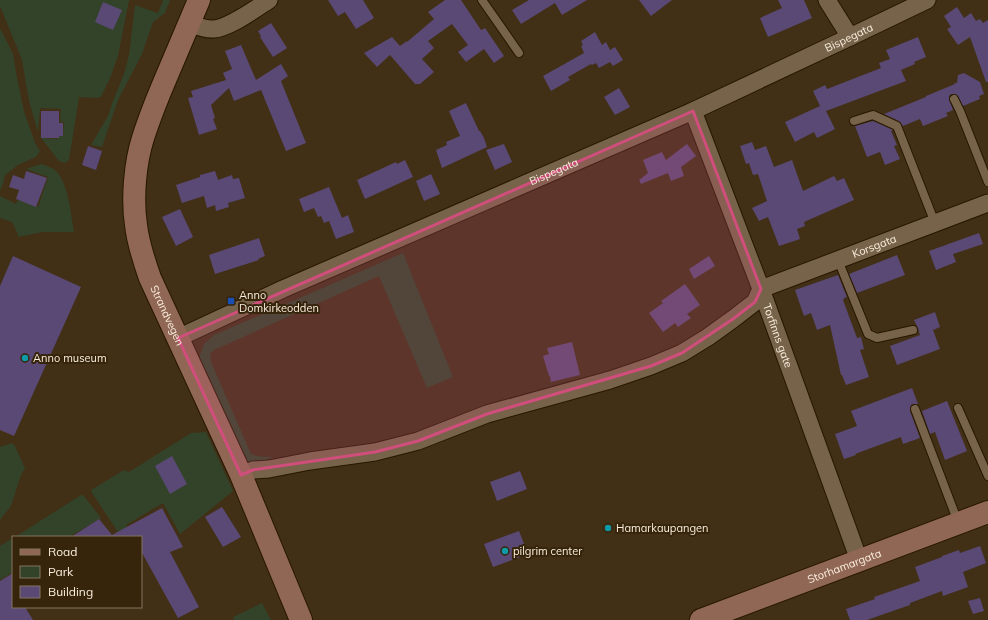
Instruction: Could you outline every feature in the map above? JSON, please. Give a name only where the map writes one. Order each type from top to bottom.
[{"type":"main road","name":"Strandvegen","points":[[199,0],[196,26],[151,112],[142,140],[134,187],[136,224],[140,247],[150,278],[241,475],[301,620]]},
{"type":"main road","name":"Storhamargata","points":[[701,620],[988,512]]},
{"type":"street","points":[[196,26],[213,29],[224,27],[269,0]]},
{"type":"street","points":[[828,0],[850,37]]},
{"type":"street","name":"Bispegata","points":[[178,338],[283,289],[693,111],[926,0]]},
{"type":"street","name":"Torfinns gate","points":[[693,111],[761,289],[859,560]]},
{"type":"street","name":"Korsgata","points":[[761,289],[988,203]]},
{"type":"street","points":[[241,475],[253,470],[269,469],[375,452],[418,441],[487,414],[610,380],[651,366],[682,352],[708,337],[755,302],[761,289]]},
{"type":"lane","points":[[482,0],[519,52]]},
{"type":"lane","points":[[954,99],[988,182]]},
{"type":"lane","points":[[854,121],[873,115],[897,126],[934,223]]},
{"type":"lane","points":[[838,260],[868,334],[877,338],[913,330]]},
{"type":"lane","points":[[958,408],[988,476]]},
{"type":"lane","points":[[915,409],[958,523]]},
{"type":"highlighted area","points":[[693,111],[761,289],[755,302],[733,319],[682,353],[651,366],[487,414],[418,441],[375,452],[253,470],[241,475],[178,338]]},
{"type":"green space","points":[[0,0],[129,0],[118,56],[101,97],[79,97],[69,160],[65,163],[59,161],[41,138],[58,139],[59,136],[63,136],[64,122],[60,122],[61,109],[40,108],[38,132],[29,101],[22,60],[0,6]]},
{"type":"green space","points":[[163,0],[170,0],[165,13],[153,22],[142,54],[118,100],[102,147],[91,145],[108,116],[124,74],[129,55],[135,5],[158,13]]},
{"type":"green space","points":[[0,28],[13,54],[24,111],[35,143],[40,151],[36,157],[18,165],[5,175],[0,191]]},
{"type":"green space","points":[[41,164],[55,170],[62,179],[69,202],[74,232],[43,232],[18,237],[12,222],[0,218],[0,196],[16,204],[18,200],[38,207],[48,177],[26,169]]},
{"type":"green space","points":[[403,253],[453,377],[427,388],[379,276],[214,350],[210,354],[211,362],[251,454],[273,457],[247,469],[199,358],[204,344],[214,335]]},
{"type":"green space","points":[[206,432],[233,491],[180,534],[163,503],[126,525],[128,529],[118,532],[91,490],[124,470],[129,472],[191,433]]},
{"type":"green space","points":[[12,443],[15,446],[25,468],[21,475],[11,506],[0,520],[0,447]]},
{"type":"green space","points":[[81,495],[83,495],[101,518],[71,536],[17,536]]},
{"type":"green space","points":[[12,539],[12,573],[0,580],[0,546]]},
{"type":"green space","points":[[262,603],[271,620],[234,620],[233,617]]},
{"type":"building","points":[[328,0],[363,0],[374,18],[356,29],[345,12],[338,16]]},
{"type":"building","points":[[445,0],[461,0],[481,30],[485,28],[504,56],[494,63],[484,49],[466,62],[458,52],[468,45],[452,24],[428,41],[434,48],[422,59],[434,72],[420,84],[415,84],[390,55],[377,67],[364,53],[392,37],[400,46],[407,42],[434,19],[428,12]]},
{"type":"building","points":[[529,0],[587,0],[562,15],[555,3],[521,24],[512,10]]},
{"type":"building","points":[[639,0],[672,0],[651,16]]},
{"type":"building","points":[[778,0],[804,0],[812,18],[768,37],[760,18],[782,8]]},
{"type":"building","points":[[103,2],[122,10],[113,30],[95,22]]},
{"type":"building","points":[[957,7],[964,18],[971,13],[976,21],[980,19],[983,23],[988,20],[988,82],[986,82],[970,37],[958,45],[947,29],[951,27],[944,16]]},
{"type":"building","points":[[271,23],[287,48],[273,57],[260,37],[261,36],[258,31]]},
{"type":"building","points":[[595,32],[602,45],[606,42],[610,50],[615,47],[623,60],[613,66],[610,62],[599,68],[596,63],[591,64],[568,77],[570,80],[551,91],[543,76],[584,53],[581,46],[583,45],[581,41]]},
{"type":"building","points":[[918,37],[926,57],[901,70],[906,81],[826,111],[835,129],[817,138],[814,132],[795,142],[785,122],[820,106],[813,91],[825,85],[827,89],[881,68],[879,63],[890,59],[886,50]]},
{"type":"building","points":[[241,45],[256,80],[281,64],[288,76],[281,81],[306,143],[286,151],[261,90],[234,101],[229,88],[211,105],[215,118],[213,119],[217,129],[199,135],[188,98],[193,97],[191,91],[226,80],[223,73],[232,69],[225,51]]},
{"type":"building","points":[[964,73],[980,82],[984,94],[979,96],[980,99],[963,106],[957,95],[951,94],[949,99],[953,110],[946,113],[948,116],[923,126],[920,119],[903,126],[899,121],[884,114],[957,83],[958,75]]},
{"type":"building","points":[[619,88],[630,107],[615,115],[604,97]]},
{"type":"building","points":[[466,103],[487,147],[442,168],[436,150],[447,145],[446,142],[460,136],[449,111]]},
{"type":"building","points":[[41,111],[59,111],[59,123],[63,123],[63,136],[59,136],[59,138],[41,138]]},
{"type":"building","points":[[873,121],[893,130],[891,131],[897,145],[894,146],[900,159],[885,165],[880,152],[867,157],[855,126]]},
{"type":"building","points":[[752,142],[755,150],[766,146],[774,167],[792,160],[803,191],[834,176],[837,181],[844,178],[854,200],[804,222],[805,226],[797,229],[800,239],[779,246],[768,217],[759,221],[752,208],[767,201],[758,174],[753,175],[749,163],[746,164],[740,146]]},
{"type":"building","points":[[504,144],[512,162],[495,170],[486,150]]},
{"type":"building","points":[[687,144],[696,156],[681,167],[684,176],[671,181],[668,173],[641,184],[639,180],[648,173],[643,160],[662,152],[666,160]]},
{"type":"building","points":[[88,146],[102,151],[96,170],[82,165]]},
{"type":"building","points":[[405,160],[413,177],[365,199],[357,180],[396,162],[397,164]]},
{"type":"building","points":[[26,171],[47,178],[36,207],[16,199],[19,190],[9,187],[13,175],[24,179]]},
{"type":"building","points":[[215,171],[218,180],[232,175],[233,179],[239,178],[245,198],[228,203],[229,207],[216,211],[215,205],[207,208],[204,196],[182,203],[176,185],[200,177],[200,175]]},
{"type":"building","points":[[431,174],[440,194],[424,201],[416,181]]},
{"type":"building","points":[[329,187],[342,218],[348,215],[354,232],[336,239],[329,221],[324,223],[321,216],[318,217],[314,208],[304,212],[299,199]]},
{"type":"building","points":[[180,209],[193,237],[176,246],[162,217]]},
{"type":"building","points":[[979,233],[983,244],[953,254],[956,262],[936,270],[929,251]]},
{"type":"building","points":[[259,238],[265,256],[258,259],[259,260],[215,274],[209,255]]},
{"type":"building","points":[[897,255],[905,275],[857,293],[849,274]]},
{"type":"building","name":"Anno museum","points":[[13,256],[81,287],[14,436],[0,430],[0,286]]},
{"type":"building","points":[[709,256],[715,266],[694,279],[689,269]]},
{"type":"building","points":[[838,275],[847,297],[843,300],[857,338],[861,337],[864,349],[860,350],[869,377],[846,385],[841,375],[830,325],[817,330],[811,313],[804,316],[795,290]]},
{"type":"building","points":[[685,284],[700,305],[687,314],[691,318],[678,327],[675,323],[663,332],[649,313],[663,303],[661,301]]},
{"type":"building","points":[[935,312],[940,327],[933,330],[940,349],[897,365],[890,346],[920,335],[914,320]]},
{"type":"building","points":[[572,342],[580,375],[551,382],[543,356],[549,354],[547,348]]},
{"type":"building","points":[[912,388],[918,404],[911,405],[910,411],[920,438],[903,444],[901,437],[844,459],[835,434],[857,426],[851,411]]},
{"type":"building","points":[[947,401],[967,451],[945,460],[935,432],[930,434],[922,411]]},
{"type":"building","points":[[172,456],[187,484],[170,494],[155,466]]},
{"type":"building","points":[[520,471],[527,489],[497,501],[490,482]]},
{"type":"building","points":[[222,507],[241,537],[223,547],[205,517]]},
{"type":"building","points":[[162,508],[183,547],[170,552],[199,607],[178,618],[142,553],[142,536],[73,536],[99,519],[112,535]]},
{"type":"building","name":"pilgrim center","points":[[519,531],[528,554],[493,567],[484,544]]},
{"type":"building","points":[[980,546],[986,563],[963,572],[968,587],[943,596],[942,591],[910,603],[910,605],[867,620],[850,620],[846,609],[875,599],[874,597],[920,581],[915,567],[959,550],[960,553]]},
{"type":"building","points":[[12,574],[12,608],[26,608],[33,620],[0,620],[0,581]]},
{"type":"building","points":[[980,598],[984,611],[973,614],[968,601]]},
{"type":"place","name":"Anno Domkirkeodden","points":[[231,301]]},
{"type":"place","name":"Anno museum","points":[[25,358]]},
{"type":"place","name":"Hamarkaupangen","points":[[608,528]]},
{"type":"place","name":"pilgrim center","points":[[505,551]]}]
